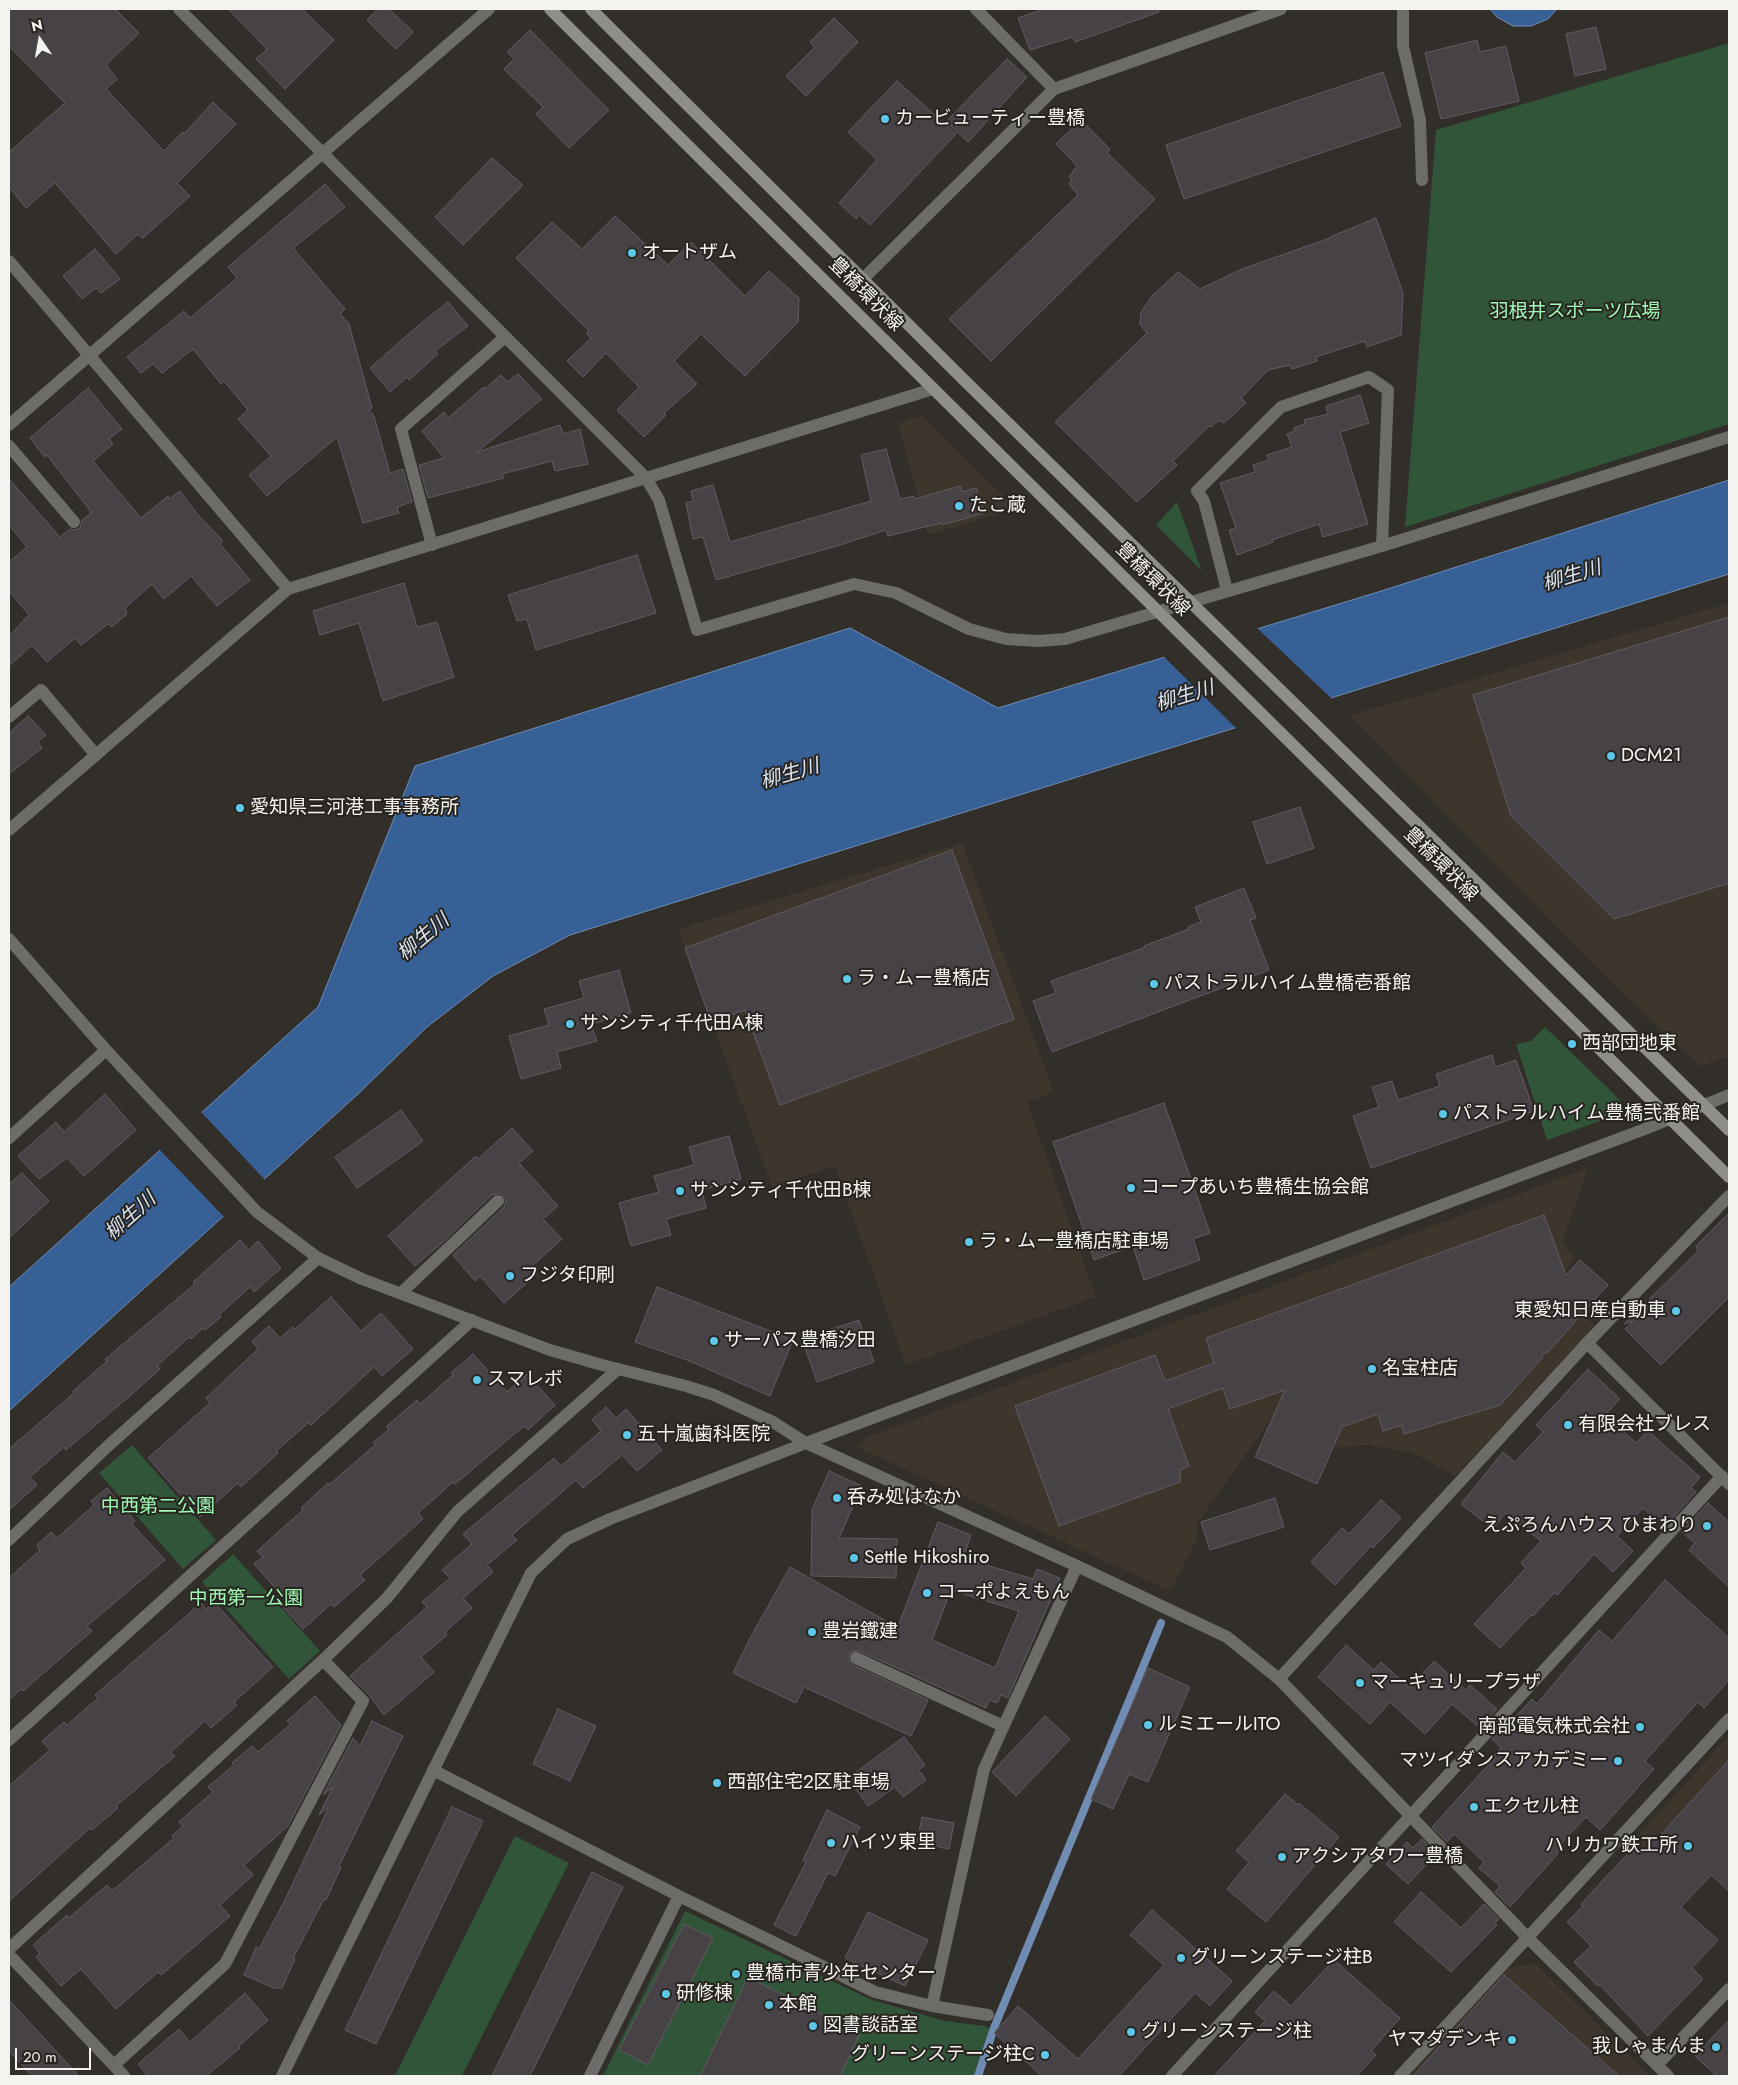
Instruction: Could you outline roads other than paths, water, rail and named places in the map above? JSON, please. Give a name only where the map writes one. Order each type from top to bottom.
[{"type":"main road","name":"豊橋環状線","points":[[550,9],[1729,1177]]},
{"type":"main road","name":"豊橋環状線","points":[[590,9],[963,379],[1729,1130]]},
{"type":"street","points":[[178,9],[646,478],[658,500],[697,630],[854,584],[896,593],[969,629],[1006,639],[1038,641],[1065,639],[1226,590],[1382,546],[1729,437]]},
{"type":"street","points":[[9,425],[489,9]]},
{"type":"street","points":[[976,9],[1054,88]]},
{"type":"street","points":[[863,279],[1054,88],[1281,9]]},
{"type":"street","points":[[1403,9],[1403,46],[1420,120],[1422,180]]},
{"type":"street","points":[[9,261],[288,589]]},
{"type":"street","points":[[432,544],[401,429],[505,337]]},
{"type":"street","points":[[1226,590],[1204,501],[1197,491],[1281,407],[1369,377],[1388,390],[1382,546]]},
{"type":"street","points":[[9,830],[288,589],[646,478],[937,393]]},
{"type":"street","points":[[9,446],[74,522]]},
{"type":"street","points":[[9,717],[41,690],[96,755]]},
{"type":"street","points":[[9,939],[106,1050],[257,1212],[318,1258],[362,1279],[550,1350],[714,1395],[773,1422],[806,1443],[1077,1566],[1227,1637],[1279,1679],[1527,1937],[1668,2076]]},
{"type":"street","points":[[9,1138],[106,1050]]},
{"type":"street","points":[[282,2076],[531,1572],[567,1539],[610,1519],[806,1443],[1671,1119],[1729,1095]]},
{"type":"street","points":[[1279,1679],[1587,1343],[1729,1196]]},
{"type":"street","points":[[402,1293],[498,1201]]},
{"type":"street","points":[[9,1540],[108,1445],[318,1258]]},
{"type":"street","points":[[9,1740],[472,1320]]},
{"type":"street","points":[[1172,2076],[1726,1480],[1587,1343]]},
{"type":"street","points":[[9,1949],[323,1660],[387,1598],[457,1512],[618,1369]]},
{"type":"street","points":[[932,2006],[984,1769],[1077,1566]]},
{"type":"street","points":[[856,1658],[1003,1726]]},
{"type":"street","points":[[114,2065],[225,1964],[363,1701],[323,1660]]},
{"type":"street","points":[[1400,2076],[1729,1719]]},
{"type":"street","points":[[433,1770],[679,1896],[875,1992],[932,2006],[988,2015]]},
{"type":"street","points":[[590,2076],[679,1896]]},
{"type":"street","points":[[9,1955],[124,2076]]},
{"type":"street","points":[[1657,2065],[1729,1989]]},
{"type":"water","points":[[1490,9],[1557,9],[1548,19],[1531,26],[1513,26],[1497,17]]},
{"type":"water","name":"柳生川","points":[[1729,480],[1729,574],[570,935],[493,976],[427,1027],[358,1094],[9,1411],[9,1287],[318,1007],[415,766],[850,628],[998,708],[1378,592]]},
{"type":"waterway","points":[[978,2076],[994,2028],[1161,1623]]},
{"type":"place","name":"カービューティー豊橋","points":[[885,119]]},
{"type":"place","name":"オートザム","points":[[632,253]]},
{"type":"place","name":"たこ蔵","points":[[959,506]]},
{"type":"place","name":"DCM21","points":[[1611,756]]},
{"type":"place","name":"愛知県三河港工事事務所","points":[[240,808]]},
{"type":"place","name":"ラ・ムー豊橋店","points":[[847,979]]},
{"type":"place","name":"パストラルハイム豊橋壱番館","points":[[1154,984]]},
{"type":"place","name":"サンシティ千代田A棟","points":[[570,1024]]},
{"type":"place","name":"西部団地東","points":[[1572,1044]]},
{"type":"place","name":"パストラルハイム豊橋弐番館","points":[[1443,1114]]},
{"type":"place","name":"コープあいち豊橋生協会館","points":[[1131,1188]]},
{"type":"place","name":"サンシティ千代田B棟","points":[[680,1191]]},
{"type":"place","name":"ラ・ムー豊橋店駐車場","points":[[969,1242]]},
{"type":"place","name":"フジタ印刷","points":[[510,1276]]},
{"type":"place","name":"東愛知日産自動車","points":[[1676,1311]]},
{"type":"place","name":"サーパス豊橋汐田","points":[[714,1341]]},
{"type":"place","name":"名宝柱店","points":[[1372,1369]]},
{"type":"place","name":"スマレボ","points":[[477,1380]]},
{"type":"place","name":"有限会社ブレス","points":[[1568,1425]]},
{"type":"place","name":"五十嵐歯科医院","points":[[627,1435]]},
{"type":"place","name":"呑み処はなか","points":[[837,1498]]},
{"type":"place","name":"えぷろんハウス ひまわり","points":[[1707,1526]]},
{"type":"place","name":"Settle Hikoshiro","points":[[854,1558]]},
{"type":"place","name":"コーポよえもん","points":[[927,1593]]},
{"type":"place","name":"豊岩鐵建","points":[[812,1632]]},
{"type":"place","name":"マーキュリープラザ","points":[[1360,1683]]},
{"type":"place","name":"ルミエールITO","points":[[1148,1725]]},
{"type":"place","name":"南部電気株式会社","points":[[1640,1727]]},
{"type":"place","name":"マツイダンスアカデミー","points":[[1618,1761]]},
{"type":"place","name":"西部住宅2区駐車場","points":[[717,1783]]},
{"type":"place","name":"エクセル柱","points":[[1474,1807]]},
{"type":"place","name":"ハイツ東里","points":[[831,1843]]},
{"type":"place","name":"ハリカワ鉄工所","points":[[1688,1846]]},
{"type":"place","name":"アクシアタワー豊橋","points":[[1282,1857]]},
{"type":"place","name":"グリーンステージ柱B","points":[[1181,1958]]},
{"type":"place","name":"豊橋市青少年センター","points":[[736,1974]]},
{"type":"place","name":"研修棟","points":[[666,1994]]},
{"type":"place","name":"本館","points":[[769,2005]]},
{"type":"place","name":"図書談話室","points":[[813,2026]]},
{"type":"place","name":"グリーンステージ柱","points":[[1131,2032]]},
{"type":"place","name":"ヤマダデンキ","points":[[1512,2040]]},
{"type":"place","name":"我しゃまんま","points":[[1716,2047]]},
{"type":"place","name":"グリーンステージ柱C","points":[[1045,2055]]},
{"type":"park label","name":"羽根井スポーツ広場","points":[[1575,312]]},
{"type":"park label","name":"中西第二公園","points":[[158,1507]]},
{"type":"park label","name":"中西第一公園","points":[[246,1599]]}]
